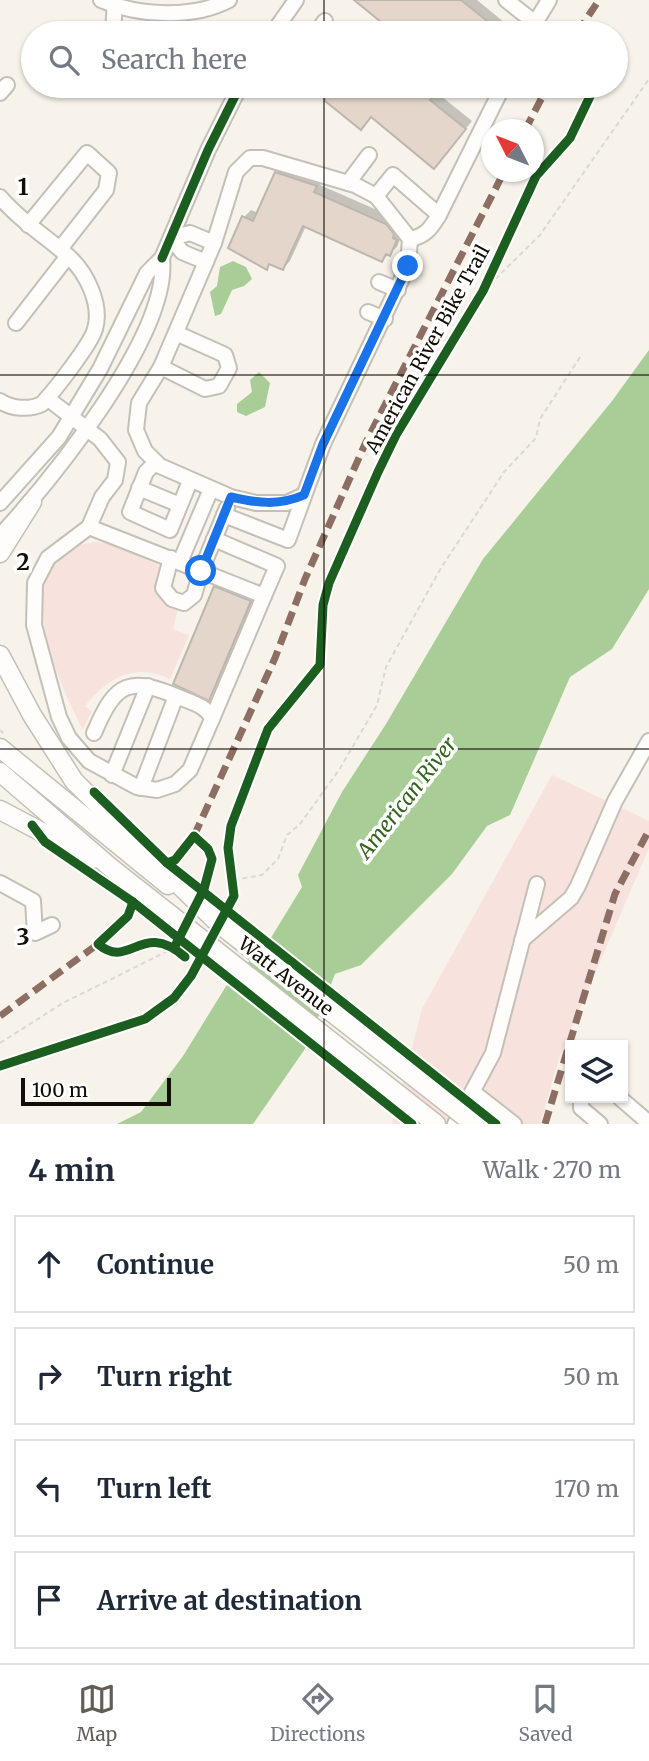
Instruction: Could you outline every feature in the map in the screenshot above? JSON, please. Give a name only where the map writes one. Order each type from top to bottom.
[{"type":"main road","points":[[0,552],[32,502]]},
{"type":"main road","points":[[0,655],[32,715],[74,781],[167,878]]},
{"type":"main road","name":"Watt Avenue","points":[[0,748],[474,1124]]},
{"type":"main road","name":"Watt Avenue","points":[[0,772],[110,867],[436,1124]]},
{"type":"main road","points":[[0,810],[110,867]]},
{"type":"street","points":[[112,21],[110,2],[194,12],[229,0]]},
{"type":"street","points":[[281,21],[296,0]]},
{"type":"street","points":[[506,0],[526,21]]},
{"type":"street","points":[[536,21],[549,0]]},
{"type":"street","points":[[0,503],[53,444],[100,369],[147,273],[162,258],[172,238],[208,150],[234,98]]},
{"type":"street","points":[[410,239],[421,237],[439,215],[497,98]]},
{"type":"street","points":[[16,323],[106,190],[109,173],[87,153],[28,225]]},
{"type":"street","points":[[348,183],[369,155]]},
{"type":"street","points":[[224,515],[288,540],[323,444],[386,319],[408,266],[410,239],[376,196],[348,183],[263,158],[250,159],[236,172],[214,243],[161,367],[139,403],[136,420],[138,440],[156,462],[172,473],[231,497],[256,503],[287,503],[304,495]]},
{"type":"street","points":[[376,196],[393,175],[439,215]]},
{"type":"street","points":[[0,197],[28,225],[64,253],[89,285],[95,307],[96,328],[47,398],[32,408],[10,406],[0,401]]},
{"type":"street","points":[[172,238],[190,233],[214,243]]},
{"type":"street","points":[[172,238],[182,252],[206,262]]},
{"type":"street","points":[[0,536],[32,502],[117,385],[160,293],[164,277],[162,258]]},
{"type":"street","points":[[379,282],[398,290]]},
{"type":"street","points":[[368,312],[386,319]]},
{"type":"street","points":[[161,367],[205,389],[219,386],[229,368],[225,355],[176,333]]},
{"type":"street","points":[[47,398],[116,456],[118,471],[89,527],[83,534],[60,547],[40,568],[35,583],[34,625],[64,728],[89,761],[141,788],[168,787],[185,776],[277,566],[214,539]]},
{"type":"street","points":[[156,462],[146,472],[130,512],[170,530],[190,481]]},
{"type":"street","points":[[139,488],[180,505]]},
{"type":"street","points":[[211,489],[163,588],[172,599],[184,603],[194,595],[231,497]]},
{"type":"street","points":[[89,527],[264,596]]},
{"type":"street","points":[[94,733],[106,704],[114,695],[134,686],[148,686],[205,708],[212,719]]},
{"type":"street","points":[[112,775],[148,686]]},
{"type":"street","points":[[141,788],[176,696]]},
{"type":"street","points":[[522,940],[571,898],[615,802],[649,741]]},
{"type":"street","points":[[0,883],[33,901],[34,916]]},
{"type":"street","points":[[455,1124],[493,1053],[537,884]]},
{"type":"street","points":[[473,1091],[514,1124]]},
{"type":"street","points":[[581,1103],[581,1108],[600,1124]]},
{"type":"street","points":[[626,1103],[649,1123]]},
{"type":"path","points":[[483,291],[540,235],[649,79]]},
{"type":"path","points":[[220,881],[234,884],[261,875],[278,859],[287,835],[300,824],[338,770],[377,705],[386,667],[435,579],[504,472],[536,438],[540,419],[582,354]]},
{"type":"path","points":[[232,869],[234,884]]},
{"type":"path","points":[[178,951],[179,938]]},
{"type":"path","points":[[162,943],[178,951]]},
{"type":"path","points":[[0,1043],[63,1003],[178,951]]},
{"type":"shaded area","points":[[97,542],[119,546],[162,567],[178,608],[173,629],[189,635],[170,679],[145,672],[123,676],[113,681],[85,706],[92,711],[83,729],[60,679],[50,649],[43,619],[43,591],[50,568],[67,550]]},
{"type":"shaded area","points":[[552,775],[649,821],[649,848],[565,1040],[540,1124],[392,1124],[422,1009]]},
{"type":"water","points":[[233,261],[246,267],[252,279],[244,286],[232,290],[221,314],[215,316],[210,292],[217,286],[220,267]]},
{"type":"water","name":"American River","points":[[649,350],[649,589],[612,649],[570,677],[510,815],[487,826],[452,874],[361,965],[335,974],[307,1046],[253,1124],[117,1124],[141,1112],[183,1056],[228,983],[269,941],[302,887],[298,875],[342,792],[386,724],[483,559],[612,401]]},
{"type":"water","points":[[259,372],[270,383],[265,407],[246,416],[237,412],[237,404],[252,392],[250,380]]},
{"type":"building","points":[[354,0],[461,0],[487,21],[380,21]]},
{"type":"building","points":[[325,98],[432,98],[430,100],[466,129],[434,169],[371,117],[361,130],[325,101]]},
{"type":"building","points":[[275,172],[317,186],[314,192],[386,224],[394,234],[393,238],[397,240],[390,256],[386,254],[382,262],[303,226],[283,270],[269,264],[267,270],[228,248],[242,216],[253,221]]},
{"type":"building","points":[[214,586],[251,601],[209,701],[173,684]]},
{"type":"marked path","points":[[585,21],[599,0]]},
{"type":"marked path","points":[[531,119],[542,98]]},
{"type":"marked path","points":[[194,836],[275,658],[305,579],[366,442],[499,182]]},
{"type":"marked path","points":[[545,1124],[615,894],[649,830]]},
{"type":"marked path","points":[[0,1016],[98,944]]},
{"type":"cycle path","points":[[162,258],[208,150],[234,98]]},
{"type":"cycle path","name":"American River Bike Trail","points":[[0,1066],[145,1019],[174,998],[191,976],[234,896],[228,848],[231,826],[268,729],[320,665],[323,605],[329,583],[378,472],[396,435],[483,291],[536,176],[570,138],[589,98]]},
{"type":"cycle path","points":[[94,792],[167,863],[496,1124]]},
{"type":"cycle path","points":[[32,825],[45,842],[133,902],[412,1124]]},
{"type":"cycle path","points":[[167,863],[175,860],[194,836],[208,849],[212,859],[204,889],[174,948]]},
{"type":"cycle path","points":[[133,902],[128,916],[98,944],[109,951],[119,952],[147,943],[157,943],[170,947],[185,957]]},
{"type":"route","points":[[201,571],[231,497],[256,503],[287,503],[304,495],[323,444],[386,319],[408,266]]}]
